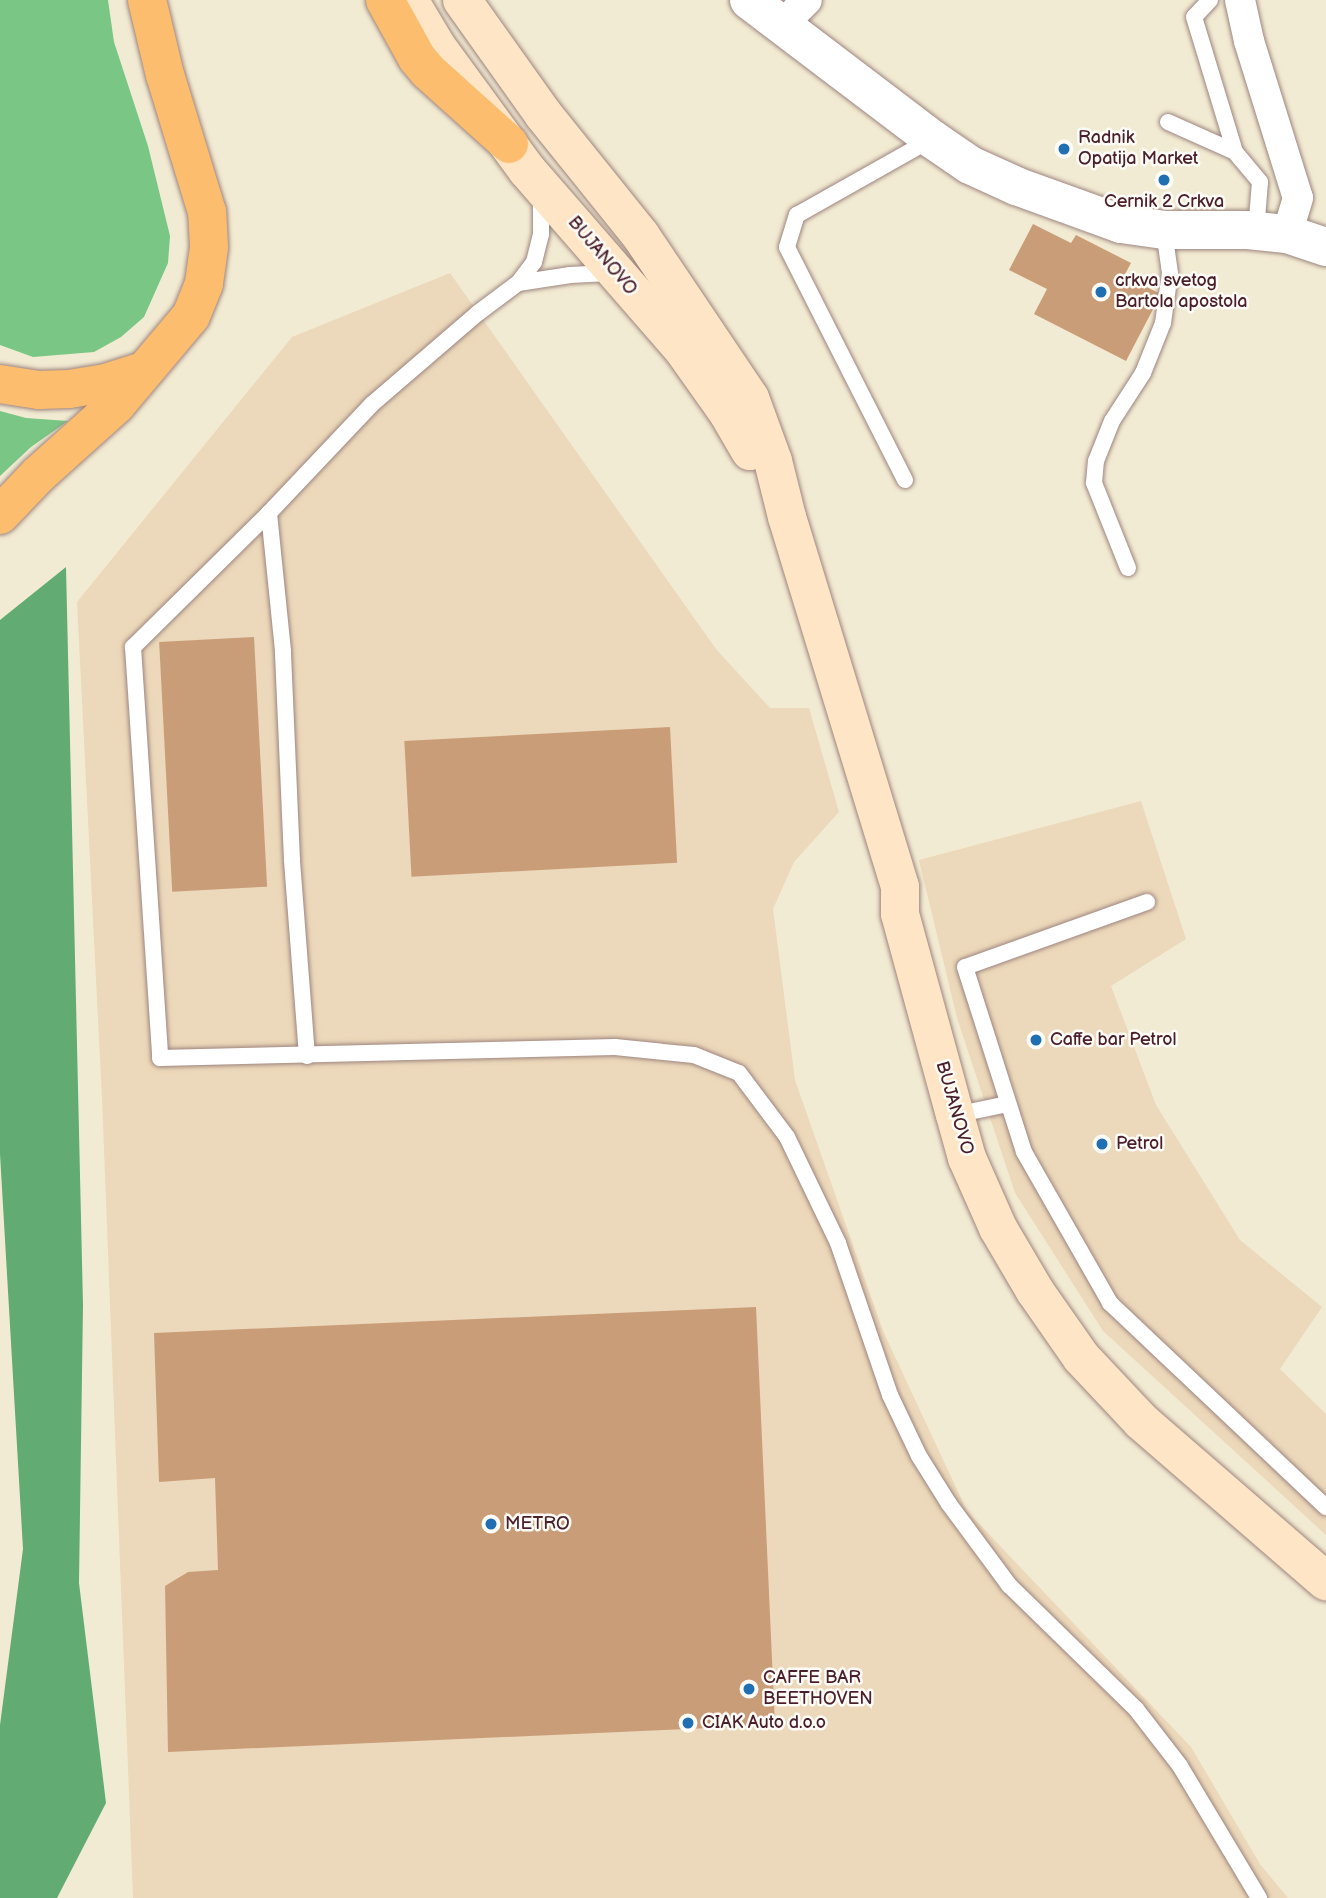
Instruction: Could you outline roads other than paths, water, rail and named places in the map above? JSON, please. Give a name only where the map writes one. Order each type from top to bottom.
[{"type":"highway","points":[[0,515],[38,475],[116,405],[191,316],[204,284],[209,247],[207,212],[165,75],[147,0]]},
{"type":"highway","points":[[159,0],[165,75]]},
{"type":"highway","points":[[385,0],[428,71],[518,157]]},
{"type":"highway","points":[[0,384],[39,390],[69,389],[102,384],[143,371]]},
{"type":"main road","name":"BUJANOVO","points":[[409,0],[437,47],[518,157],[682,348],[728,413],[787,517]]},
{"type":"main road","name":"BUJANOVO","points":[[462,0],[543,114],[641,236],[727,360],[750,398],[773,461],[787,517],[900,887],[900,914],[967,1158],[998,1228],[1035,1291],[1081,1357],[1141,1421],[1326,1581]]},
{"type":"street","points":[[749,0],[794,12],[932,139],[970,165],[1016,186],[1121,224],[1164,230],[1272,233],[1326,247]]},
{"type":"street","points":[[1240,0],[1249,41],[1298,198],[1272,233]]},
{"type":"lane","points":[[1210,0],[1194,17],[1235,152],[1260,182],[1272,233]]},
{"type":"lane","points":[[1168,122],[1235,152]]},
{"type":"lane","points":[[905,480],[787,247],[797,215],[932,139]]},
{"type":"lane","points":[[518,157],[541,193],[541,234],[534,262],[518,283],[478,313],[371,405],[269,513],[133,647],[160,1058],[615,1047],[694,1055],[739,1073],[787,1137],[838,1243],[890,1395],[919,1456],[948,1504],[1009,1585],[1136,1709],[1180,1766],[1259,1898]]},
{"type":"lane","points":[[1128,568],[1094,483],[1096,461],[1112,421],[1143,373],[1163,323],[1170,273],[1164,230]]},
{"type":"lane","points":[[518,283],[604,273],[642,302]]},
{"type":"lane","points":[[269,513],[283,651],[292,860],[307,1056]]},
{"type":"lane","points":[[1147,902],[965,967],[1024,1152],[1110,1303],[1326,1507]]},
{"type":"lane","points":[[955,1115],[1007,1104]]},
{"type":"place","name":"Radnik Opatija Market","points":[[1064,149]]},
{"type":"place","name":"Cernik 2 Crkva","points":[[1164,180]]},
{"type":"place","name":"crkva svetog Bartola apostola","points":[[1101,292]]},
{"type":"place","name":"Caffe bar Petrol","points":[[1036,1040]]},
{"type":"place","name":"Petrol","points":[[1102,1144]]},
{"type":"place","name":"METRO","points":[[491,1524]]},
{"type":"place","name":"CAFFE BAR BEETHOVEN","points":[[749,1689]]},
{"type":"place","name":"CIAK Auto d.o.o","points":[[688,1723]]}]
